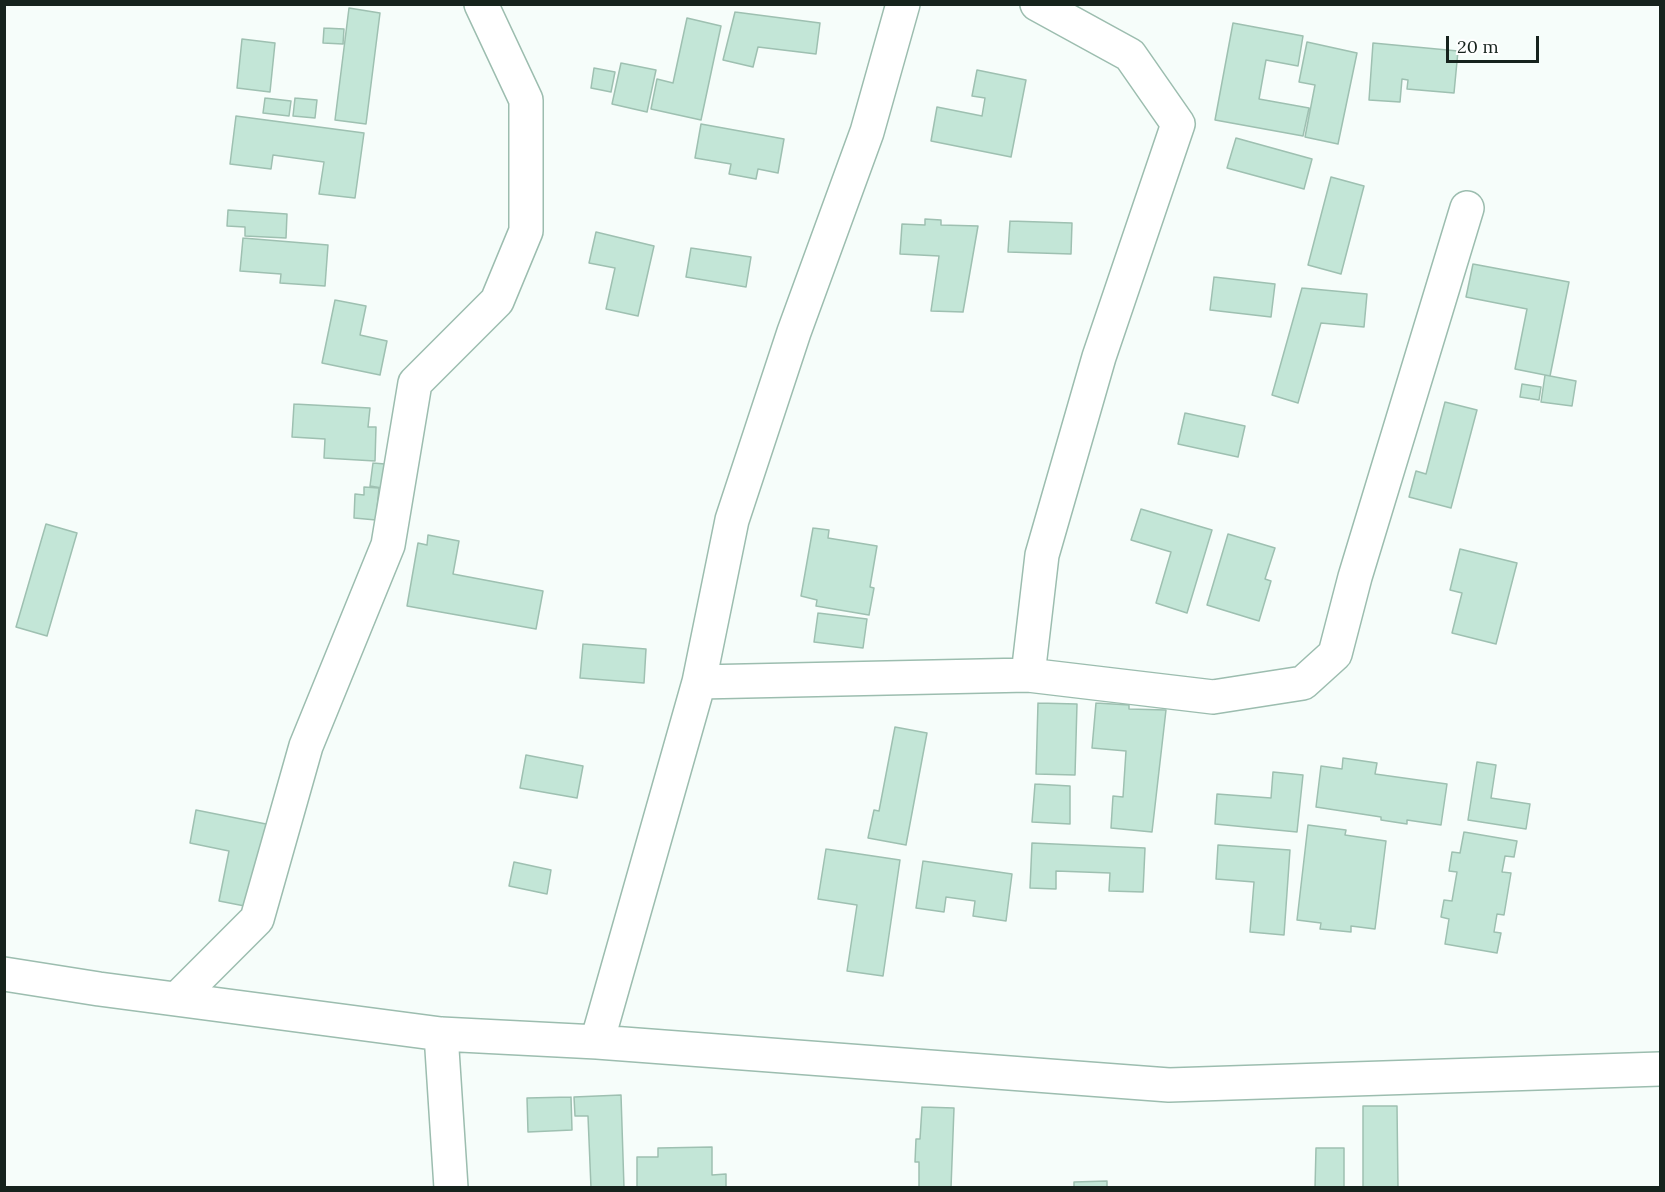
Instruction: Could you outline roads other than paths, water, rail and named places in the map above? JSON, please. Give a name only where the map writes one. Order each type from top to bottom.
[{"type":"street","points":[[177,999],[257,919],[306,746],[388,545],[415,383],[497,301],[526,231],[526,100],[481,4]]},
{"type":"street","points":[[597,1042],[699,682],[732,520],[794,332],[867,132],[903,4]]},
{"type":"street","points":[[1028,675],[1042,555],[1099,357],[1178,124],[1130,55],[1037,4]]},
{"type":"street","points":[[699,682],[1028,675],[1212,698],[1303,683],[1335,654],[1355,577],[1467,208]]},
{"type":"street","points":[[4,974],[441,1034],[597,1042],[1169,1084],[1660,1069]]},
{"type":"street","points":[[441,1034],[451,1188]]}]
